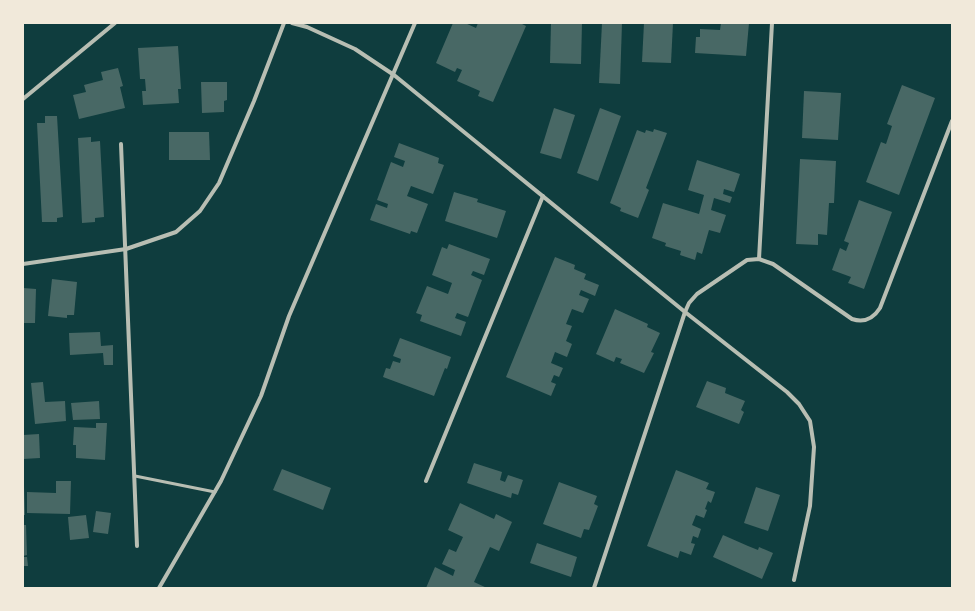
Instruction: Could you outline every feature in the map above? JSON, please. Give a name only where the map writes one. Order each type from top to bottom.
[{"type":"street","points":[[23,99],[115,23]]},
{"type":"street","points":[[23,264],[126,248],[176,232],[200,211],[219,183],[254,102],[284,23]]},
{"type":"street","points":[[292,23],[306,27],[355,49],[394,75],[685,312],[787,392],[799,404],[810,421],[814,447],[810,506],[794,580]]},
{"type":"street","points":[[159,588],[215,492],[261,396],[290,316],[415,23]]},
{"type":"street","points":[[759,259],[772,23]]},
{"type":"street","points":[[594,588],[689,303],[697,294],[747,260],[759,259],[773,264],[852,319],[862,321],[873,317],[880,308],[952,121]]},
{"type":"street","points":[[121,144],[137,546]]},
{"type":"street","points":[[426,481],[543,196]]},
{"type":"lane","points":[[135,476],[215,492]]},
{"type":"building","points":[[453,23],[465,23],[476,28],[478,23],[520,23],[526,26],[493,102],[478,96],[480,91],[457,81],[462,70],[457,68],[455,72],[436,63]]},
{"type":"building","points":[[551,23],[582,23],[581,64],[550,63]]},
{"type":"building","points":[[602,23],[622,23],[620,84],[599,83]]},
{"type":"building","points":[[644,23],[673,23],[671,63],[642,62]]},
{"type":"building","points":[[721,23],[749,23],[746,56],[695,53],[696,37],[700,37],[700,29],[720,30]]},
{"type":"building","points":[[178,46],[181,89],[178,89],[179,103],[143,105],[142,91],[146,91],[145,79],[140,79],[138,48]]},
{"type":"building","points":[[118,68],[123,86],[120,87],[125,108],[79,119],[73,95],[86,92],[84,85],[103,80],[101,72]]},
{"type":"building","points":[[201,82],[227,82],[227,100],[224,101],[224,112],[202,113]]},
{"type":"building","points":[[902,85],[935,98],[899,195],[866,182],[881,142],[886,144],[892,126],[887,124]]},
{"type":"building","points":[[804,91],[841,93],[838,140],[802,138]]},
{"type":"building","points":[[554,108],[575,115],[561,159],[540,153]]},
{"type":"building","points":[[600,108],[621,116],[598,181],[577,173]]},
{"type":"building","points":[[45,116],[57,116],[63,217],[57,218],[57,222],[42,222],[37,123],[45,123]]},
{"type":"building","points":[[654,129],[667,133],[646,188],[649,190],[638,218],[620,211],[621,208],[610,203],[637,130],[645,133],[646,130],[653,132]]},
{"type":"building","points":[[169,132],[209,132],[210,160],[169,160]]},
{"type":"building","points":[[91,137],[91,142],[100,141],[104,217],[95,218],[95,222],[82,223],[78,138]]},
{"type":"building","points":[[399,143],[439,158],[438,163],[444,165],[433,194],[411,186],[407,196],[428,204],[417,233],[411,231],[410,234],[370,220],[376,204],[387,208],[388,204],[377,200],[391,162],[403,167],[405,161],[394,157]]},
{"type":"building","points":[[800,159],[836,161],[834,203],[829,203],[827,235],[818,234],[818,245],[796,244]]},
{"type":"building","points":[[697,160],[740,174],[734,192],[724,189],[723,194],[732,197],[730,203],[714,198],[711,210],[726,215],[720,233],[709,230],[702,254],[697,252],[695,260],[680,255],[681,251],[665,246],[666,243],[652,238],[663,203],[699,214],[704,195],[688,190]]},
{"type":"building","points":[[454,192],[478,199],[477,202],[506,211],[497,238],[445,221]]},
{"type":"building","points":[[859,200],[892,212],[864,289],[848,283],[851,277],[832,270],[840,248],[846,251],[849,243],[844,241]]},
{"type":"building","points":[[449,244],[490,259],[484,275],[473,271],[471,275],[482,280],[468,317],[457,313],[455,318],[466,322],[461,336],[420,321],[422,315],[416,313],[427,286],[448,294],[452,283],[432,275],[442,247],[447,249]]},
{"type":"building","points":[[555,257],[575,265],[574,269],[586,274],[584,279],[599,285],[595,296],[581,290],[579,295],[589,299],[583,313],[572,309],[566,324],[572,326],[566,341],[572,344],[567,357],[555,352],[551,363],[563,368],[559,377],[554,375],[551,382],[556,384],[551,396],[506,377]]},
{"type":"building","points":[[52,279],[77,282],[74,315],[67,315],[67,318],[48,316]]},
{"type":"building","points":[[23,288],[36,289],[35,323],[23,323]]},
{"type":"building","points":[[615,309],[648,324],[647,327],[660,333],[651,352],[654,353],[644,373],[620,363],[622,359],[616,357],[614,362],[596,354]]},
{"type":"building","points":[[100,332],[101,346],[113,345],[113,365],[104,365],[103,353],[70,355],[69,333]]},
{"type":"building","points":[[400,338],[451,357],[434,396],[383,377],[386,368],[390,369],[393,361],[400,363],[401,359],[393,356]]},
{"type":"building","points":[[707,381],[726,388],[725,393],[745,401],[741,410],[744,412],[739,424],[696,407]]},
{"type":"building","points":[[43,382],[45,402],[65,401],[66,421],[35,424],[31,383]]},
{"type":"building","points":[[99,401],[100,419],[73,420],[71,403]]},
{"type":"building","points":[[96,423],[107,423],[105,460],[76,458],[76,445],[73,445],[74,427],[96,428]]},
{"type":"building","points":[[39,434],[40,458],[23,459],[23,435]]},
{"type":"building","points":[[474,463],[502,472],[500,480],[505,482],[508,475],[523,480],[518,495],[512,493],[511,498],[467,483]]},
{"type":"building","points":[[282,469],[331,488],[323,510],[273,490]]},
{"type":"building","points":[[676,470],[709,483],[706,489],[715,492],[711,503],[708,501],[704,518],[696,515],[692,525],[701,529],[698,538],[693,536],[691,543],[695,544],[691,555],[680,551],[678,558],[647,546]]},
{"type":"building","points":[[56,481],[71,481],[70,514],[27,513],[27,492],[56,493]]},
{"type":"building","points":[[559,482],[597,496],[594,504],[598,506],[589,530],[584,529],[581,538],[543,524]]},
{"type":"building","points":[[24,486],[25,515],[23,515]]},
{"type":"building","points":[[756,487],[780,495],[768,531],[744,523]]},
{"type":"building","points":[[460,503],[494,519],[496,514],[512,522],[499,551],[490,547],[474,582],[487,588],[426,588],[435,567],[453,576],[455,570],[442,564],[449,549],[456,552],[463,537],[448,530]]},
{"type":"building","points":[[96,511],[111,513],[108,534],[93,532]]},
{"type":"building","points":[[86,515],[89,538],[70,540],[68,517]]},
{"type":"building","points":[[23,525],[26,525],[27,555],[23,556]]},
{"type":"building","points":[[723,535],[758,550],[759,547],[773,553],[762,579],[713,557]]},
{"type":"building","points":[[537,543],[577,557],[571,577],[530,563]]},
{"type":"building","points":[[23,557],[27,557],[28,566],[23,566]]}]
